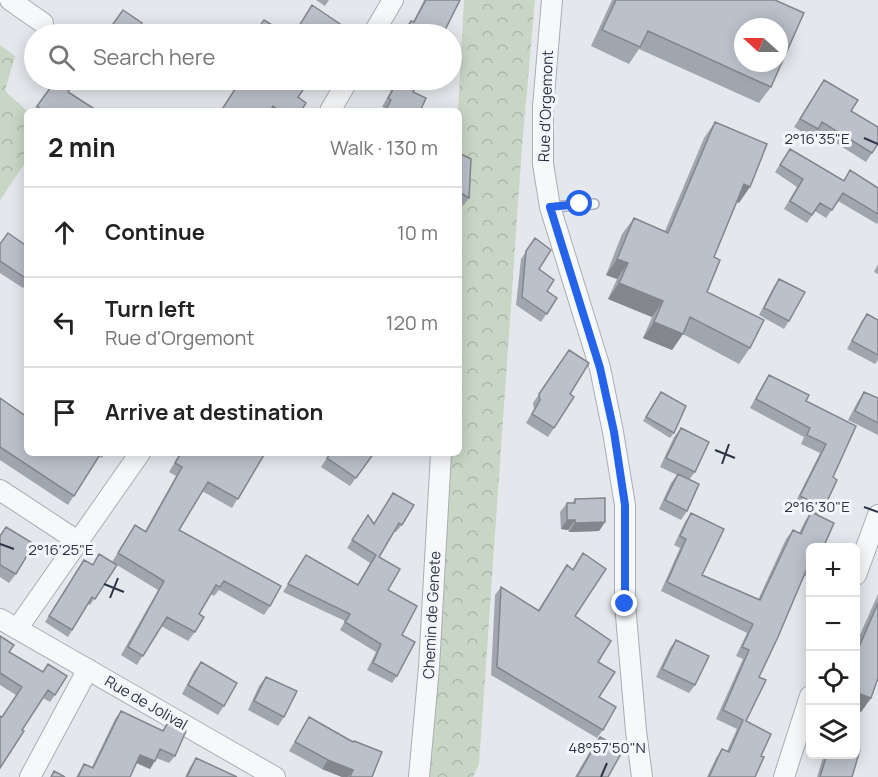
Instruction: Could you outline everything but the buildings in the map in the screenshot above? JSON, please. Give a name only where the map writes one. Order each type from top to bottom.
[{"type":"street","points":[[10,0],[43,23]]},
{"type":"street","points":[[379,24],[393,0]]},
{"type":"street","name":"Rue d'Orgemont","points":[[552,0],[543,107],[543,164],[550,207],[600,368],[614,432],[625,505],[625,604],[642,777]]},
{"type":"street","points":[[332,108],[342,90]]},
{"type":"street","points":[[8,624],[79,542],[138,456]]},
{"type":"street","name":"Chemin de Genete","points":[[419,777],[429,667],[441,456]]},
{"type":"street","points":[[0,490],[79,542]]},
{"type":"street","points":[[860,562],[878,515]]},
{"type":"street","name":"Rue de Jolival","points":[[8,624],[275,777]]},
{"type":"street","points":[[30,777],[88,669]]},
{"type":"street","points":[[784,777],[807,705]]},
{"type":"lane","points":[[550,207],[594,204]]},
{"type":"green space","points":[[464,0],[535,0],[522,147],[479,764],[473,777],[425,777],[448,517],[449,456],[462,456],[462,108],[458,108],[459,90],[462,90]]},
{"type":"green space","points":[[0,45],[15,56],[5,91],[24,108],[24,164],[0,200]]},
{"type":"route","points":[[580,204],[550,207],[600,368],[614,432],[625,505],[625,604]]}]
